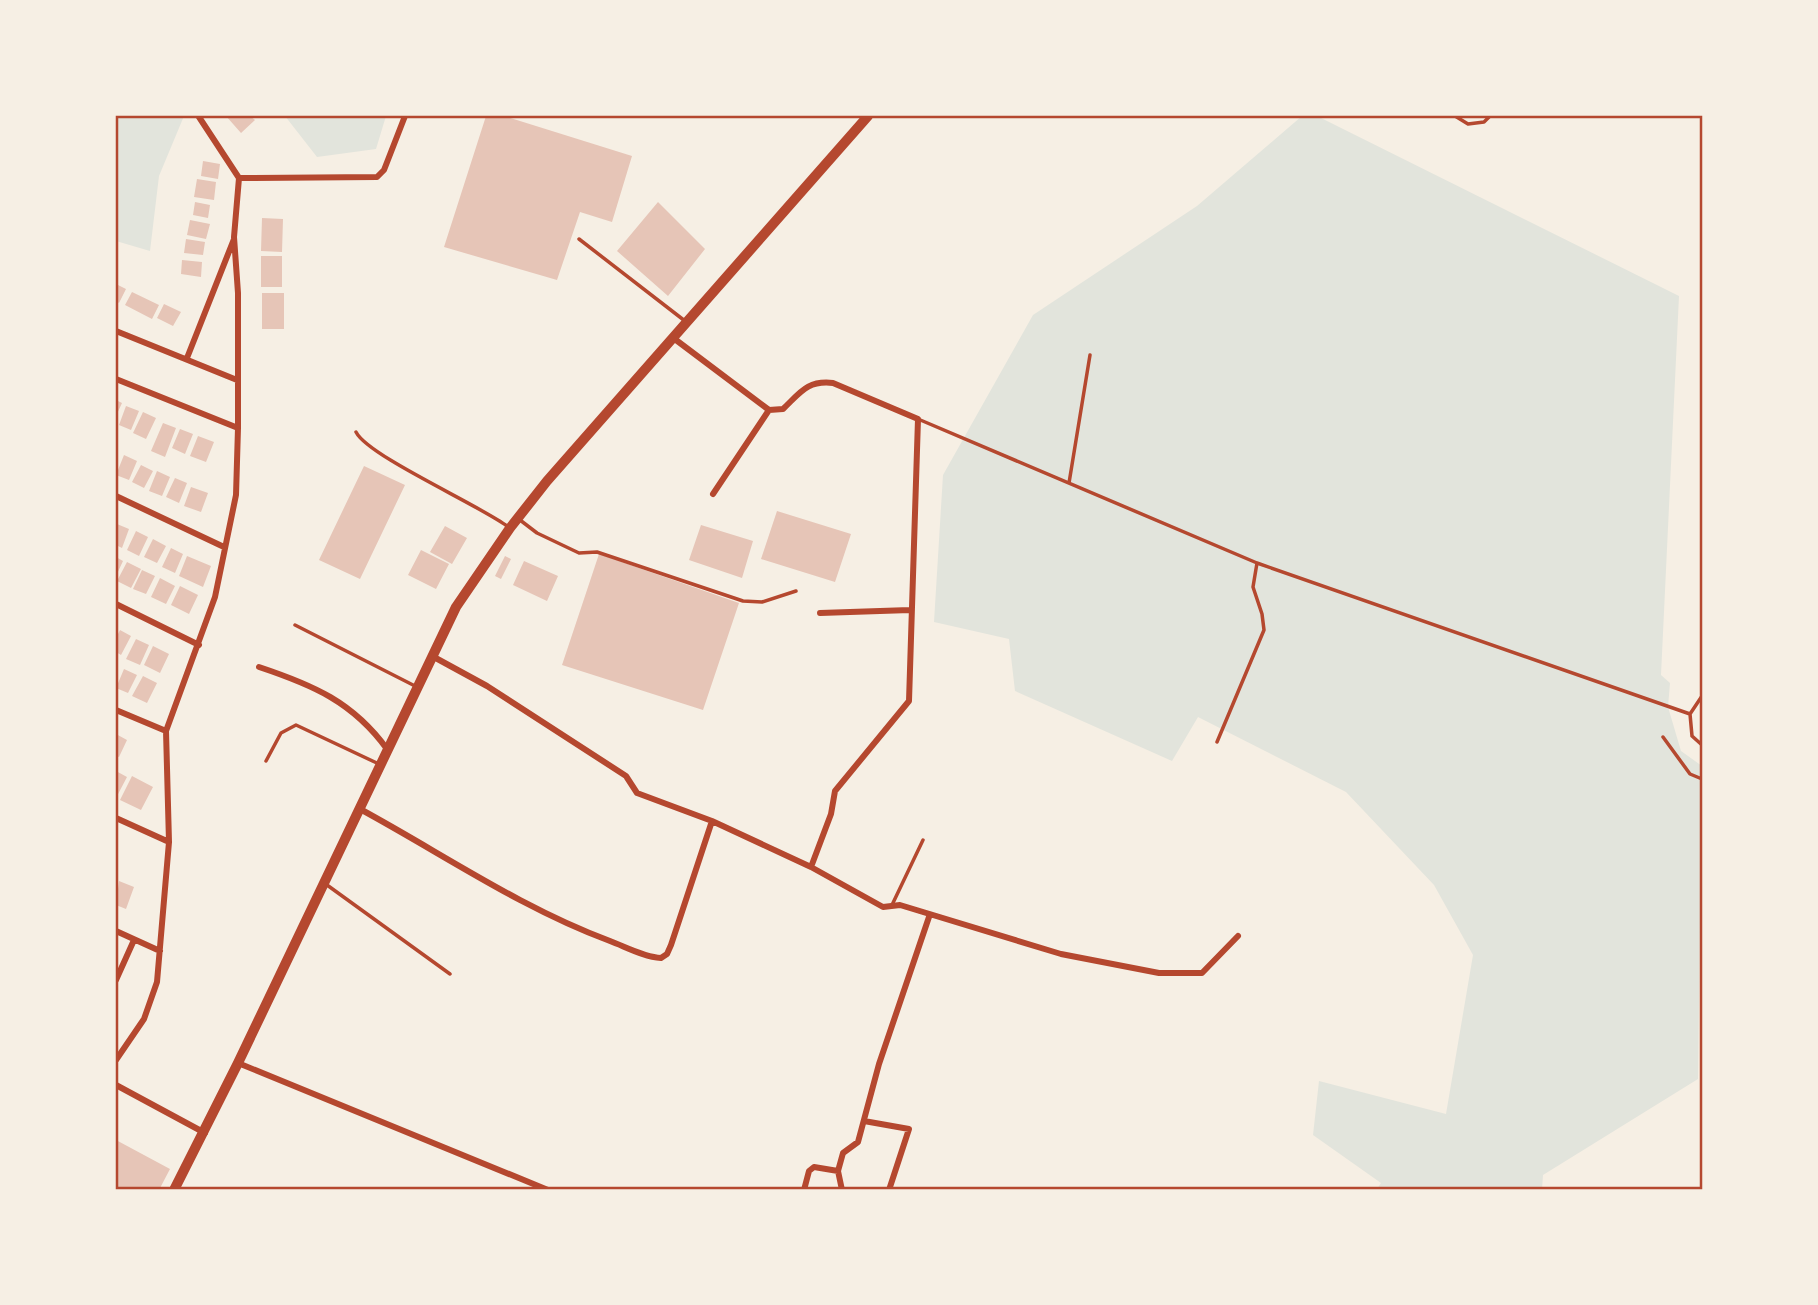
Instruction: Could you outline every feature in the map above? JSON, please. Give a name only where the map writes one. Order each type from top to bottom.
[{"type":"main road","points":[[174,1189],[205,1133],[456,607],[518,518],[685,321],[868,116]]},
{"type":"street","points":[[239,178],[377,177],[384,170],[405,116]]},
{"type":"street","points":[[116,1060],[145,1020],[152,1002],[160,951],[169,842],[166,731],[215,597],[236,495],[238,293],[234,237],[239,178],[199,117]]},
{"type":"street","points":[[187,358],[234,237]]},
{"type":"street","points":[[116,331],[237,380]]},
{"type":"street","points":[[673,337],[769,410],[783,409],[805,386],[820,382],[832,383],[918,419],[909,701],[835,791],[831,814],[811,867]]},
{"type":"street","points":[[116,379],[238,428]]},
{"type":"street","points":[[713,494],[769,410]]},
{"type":"street","points":[[116,496],[224,547]]},
{"type":"street","points":[[116,604],[199,645]]},
{"type":"street","points":[[820,613],[910,610]]},
{"type":"street","points":[[431,656],[487,686],[626,776],[637,793],[712,821],[811,867],[846,889],[891,907],[897,904],[1061,954],[1180,975],[1202,973],[1238,936]]},
{"type":"street","points":[[259,667],[319,690],[344,704],[366,722],[387,749]]},
{"type":"street","points":[[116,710],[166,731]]},
{"type":"street","points":[[360,809],[424,843],[506,895],[596,936],[653,957],[667,954],[712,821]]},
{"type":"street","points":[[116,818],[169,842]]},
{"type":"street","points":[[842,1189],[838,1171],[843,1153],[858,1142],[879,1064],[930,914]]},
{"type":"street","points":[[116,932],[160,951]]},
{"type":"street","points":[[116,981],[134,940]]},
{"type":"street","points":[[238,1063],[548,1189]]},
{"type":"street","points":[[116,1085],[205,1133]]},
{"type":"street","points":[[864,1121],[909,1129],[889,1189]]},
{"type":"street","points":[[804,1189],[809,1171],[814,1167],[838,1171]]},
{"type":"street","points":[[527,1189],[530,1182]]},
{"type":"lane","points":[[1455,116],[1468,124],[1484,122],[1490,116]]},
{"type":"lane","points":[[579,239],[685,321]]},
{"type":"lane","points":[[1069,483],[1090,355]]},
{"type":"lane","points":[[918,419],[1257,563],[1690,714]]},
{"type":"lane","points":[[356,432],[370,449],[453,492],[510,528]]},
{"type":"lane","points":[[518,518],[537,533],[579,553],[597,552],[743,601],[762,602],[796,591]]},
{"type":"lane","points":[[1217,742],[1264,630],[1253,587],[1257,563]]},
{"type":"lane","points":[[295,625],[416,687]]},
{"type":"lane","points":[[1703,696],[1690,714],[1692,736],[1703,745]]},
{"type":"lane","points":[[266,761],[281,733],[296,725],[380,765]]},
{"type":"lane","points":[[1663,737],[1690,774],[1703,779]]},
{"type":"lane","points":[[891,907],[923,840]]},
{"type":"lane","points":[[325,884],[450,974]]},
{"type":"shaded area","points":[[116,116],[184,116],[159,176],[150,251],[116,241]]},
{"type":"shaded area","points":[[285,116],[386,116],[376,149],[317,157]]},
{"type":"shaded area","points":[[1302,116],[1317,116],[1679,296],[1661,675],[1670,683],[1668,707],[1681,751],[1702,766],[1698,1079],[1543,1175],[1542,1189],[1377,1189],[1381,1183],[1313,1135],[1319,1081],[1446,1114],[1473,955],[1434,885],[1346,792],[1198,717],[1172,761],[1015,691],[1009,639],[934,622],[943,475],[1033,315],[1197,206]]},
{"type":"building","points":[[226,116],[250,116],[255,120],[241,133]]},
{"type":"building","points":[[486,116],[504,116],[632,156],[612,222],[580,212],[557,280],[444,247]]},
{"type":"building","points":[[203,161],[220,164],[218,179],[201,176]]},
{"type":"building","points":[[197,179],[216,182],[214,200],[194,197]]},
{"type":"building","points":[[195,202],[210,205],[208,218],[193,215]]},
{"type":"building","points":[[658,202],[705,249],[668,296],[617,251]]},
{"type":"building","points":[[262,218],[283,219],[282,252],[261,251]]},
{"type":"building","points":[[190,220],[210,224],[206,239],[187,235]]},
{"type":"building","points":[[186,239],[205,242],[203,255],[184,253]]},
{"type":"building","points":[[261,256],[282,256],[282,287],[261,287]]},
{"type":"building","points":[[182,260],[202,262],[201,277],[181,274]]},
{"type":"building","points":[[116,284],[126,289],[119,303],[116,301]]},
{"type":"building","points":[[132,292],[159,305],[152,319],[125,305]]},
{"type":"building","points":[[262,293],[284,293],[284,329],[262,329]]},
{"type":"building","points":[[164,304],[181,312],[173,326],[157,318]]},
{"type":"building","points":[[116,400],[122,403],[116,416]]},
{"type":"building","points":[[126,406],[139,411],[131,430],[119,425]]},
{"type":"building","points":[[143,412],[156,418],[146,439],[133,433]]},
{"type":"building","points":[[163,423],[176,428],[165,457],[151,451]]},
{"type":"building","points":[[180,429],[193,434],[185,454],[172,448]]},
{"type":"building","points":[[198,436],[214,442],[206,462],[190,456]]},
{"type":"building","points":[[124,455],[137,461],[129,480],[116,475]]},
{"type":"building","points":[[141,465],[153,471],[144,488],[132,482]]},
{"type":"building","points":[[364,466],[405,485],[360,579],[319,560]]},
{"type":"building","points":[[157,471],[170,477],[162,496],[149,491]]},
{"type":"building","points":[[175,478],[187,483],[179,503],[166,497]]},
{"type":"building","points":[[191,487],[208,493],[201,512],[184,506]]},
{"type":"building","points":[[777,511],[851,534],[835,582],[761,559]]},
{"type":"building","points":[[117,524],[129,529],[122,548],[116,545]]},
{"type":"building","points":[[701,525],[753,541],[742,578],[689,560]]},
{"type":"building","points":[[445,526],[467,538],[452,564],[430,552]]},
{"type":"building","points":[[136,531],[148,537],[139,556],[127,550]]},
{"type":"building","points":[[153,539],[166,546],[157,563],[144,557]]},
{"type":"building","points":[[171,548],[183,554],[175,573],[162,567]]},
{"type":"building","points":[[421,550],[449,564],[436,589],[408,575]]},
{"type":"building","points":[[599,554],[739,603],[703,710],[562,665]]},
{"type":"building","points":[[187,556],[211,566],[203,587],[179,576]]},
{"type":"building","points":[[505,556],[511,559],[501,579],[495,576]]},
{"type":"building","points":[[116,557],[123,561],[116,576]]},
{"type":"building","points":[[524,561],[558,576],[547,601],[513,585]]},
{"type":"building","points":[[127,562],[141,569],[131,588],[117,581]]},
{"type":"building","points":[[142,570],[155,576],[146,594],[133,589]]},
{"type":"building","points":[[160,578],[175,586],[166,604],[151,597]]},
{"type":"building","points":[[180,586],[198,595],[189,614],[171,605]]},
{"type":"building","points":[[120,630],[131,636],[121,655],[116,652],[116,638]]},
{"type":"building","points":[[136,639],[149,645],[140,665],[126,659]]},
{"type":"building","points":[[153,646],[169,654],[160,673],[144,665]]},
{"type":"building","points":[[124,669],[137,675],[128,693],[116,688]]},
{"type":"building","points":[[143,676],[157,683],[147,703],[132,696]]},
{"type":"building","points":[[116,734],[127,740],[119,757],[116,756]]},
{"type":"building","points":[[116,771],[127,777],[116,798]]},
{"type":"building","points":[[132,776],[153,787],[141,810],[120,800]]},
{"type":"building","points":[[119,881],[134,887],[126,909],[116,905]]},
{"type":"building","points":[[116,1140],[170,1169],[159,1190],[116,1190]]}]
